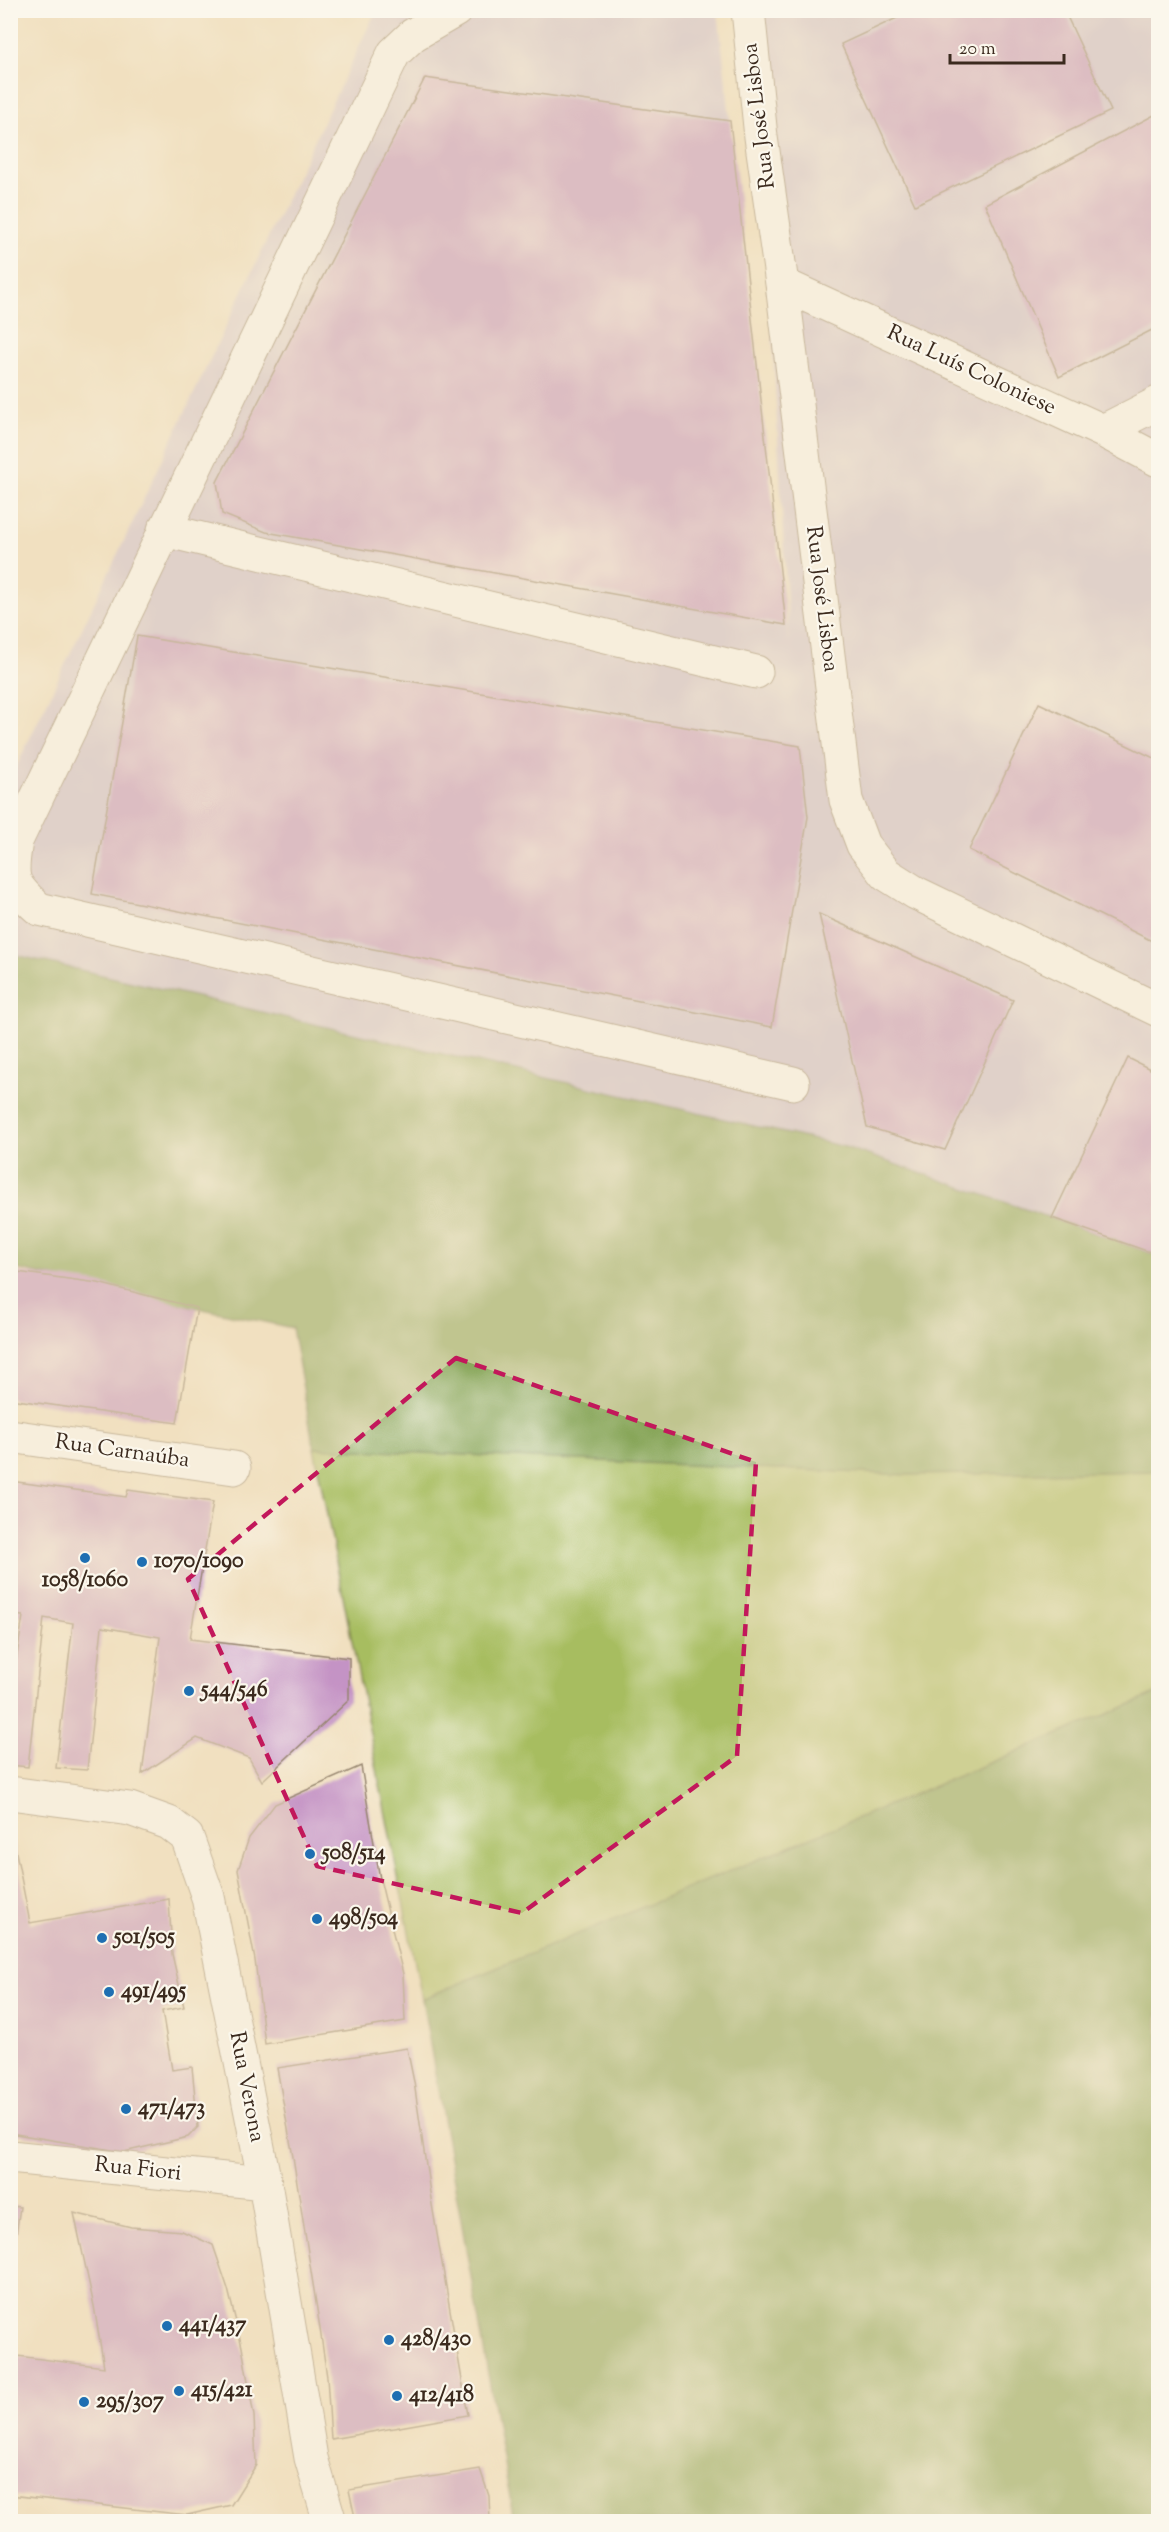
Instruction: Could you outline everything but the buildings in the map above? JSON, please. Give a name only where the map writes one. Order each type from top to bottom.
[{"type":"street","points":[[456,10],[413,35],[394,53],[16,841],[11,871],[19,891],[39,909],[793,1083]]},
{"type":"street","name":"Rua José Lisboa","points":[[747,10],[761,137],[782,284],[846,800],[863,844],[886,874],[916,893],[1158,1010]]},
{"type":"street","name":"Rua Luís Coloniese","points":[[782,284],[1103,431],[1158,460]]},
{"type":"street","points":[[1103,431],[1158,403]]},
{"type":"street","points":[[164,530],[756,672]]},
{"type":"street","name":"Rua Carnaúba","points":[[10,1436],[234,1468]]},
{"type":"street","name":"Rua Verona","points":[[10,1793],[130,1809],[169,1824],[187,1837],[208,1897],[265,2183],[311,2458],[330,2522]]},
{"type":"street","name":"Rua Fiori","points":[[10,2157],[265,2183]]},
{"type":"highlighted area","points":[[456,1358],[756,1462],[737,1756],[522,1913],[317,1866],[188,1579]]},
{"type":"shaded area","points":[[376,11],[718,11],[789,644],[755,11],[1158,11],[1158,1255],[845,1147],[11,954],[10,780]]},
{"type":"green space","points":[[11,954],[845,1147],[1158,1255],[1158,1471],[907,1475],[314,1448],[292,1328],[11,1268]]},
{"type":"green space","points":[[314,1448],[1158,1452],[1158,1693],[422,1999]]},
{"type":"green space","points":[[1158,1693],[1158,2521],[514,2521],[422,1999]]},
{"type":"place","name":"1058/1060","points":[[85,1558]]},
{"type":"place","name":"1070/1090","points":[[142,1562]]},
{"type":"place","name":"544/546","points":[[189,1691]]},
{"type":"place","name":"508/514","points":[[310,1854]]},
{"type":"place","name":"498/504","points":[[317,1919]]},
{"type":"place","name":"501/505","points":[[102,1938]]},
{"type":"place","name":"491/495","points":[[109,1992]]},
{"type":"place","name":"471/473","points":[[126,2109]]},
{"type":"place","name":"441/437","points":[[167,2326]]},
{"type":"place","name":"428/430","points":[[389,2340]]},
{"type":"place","name":"415/421","points":[[179,2391]]},
{"type":"place","name":"412/418","points":[[397,2396]]},
{"type":"place","name":"295/307","points":[[84,2402]]}]
